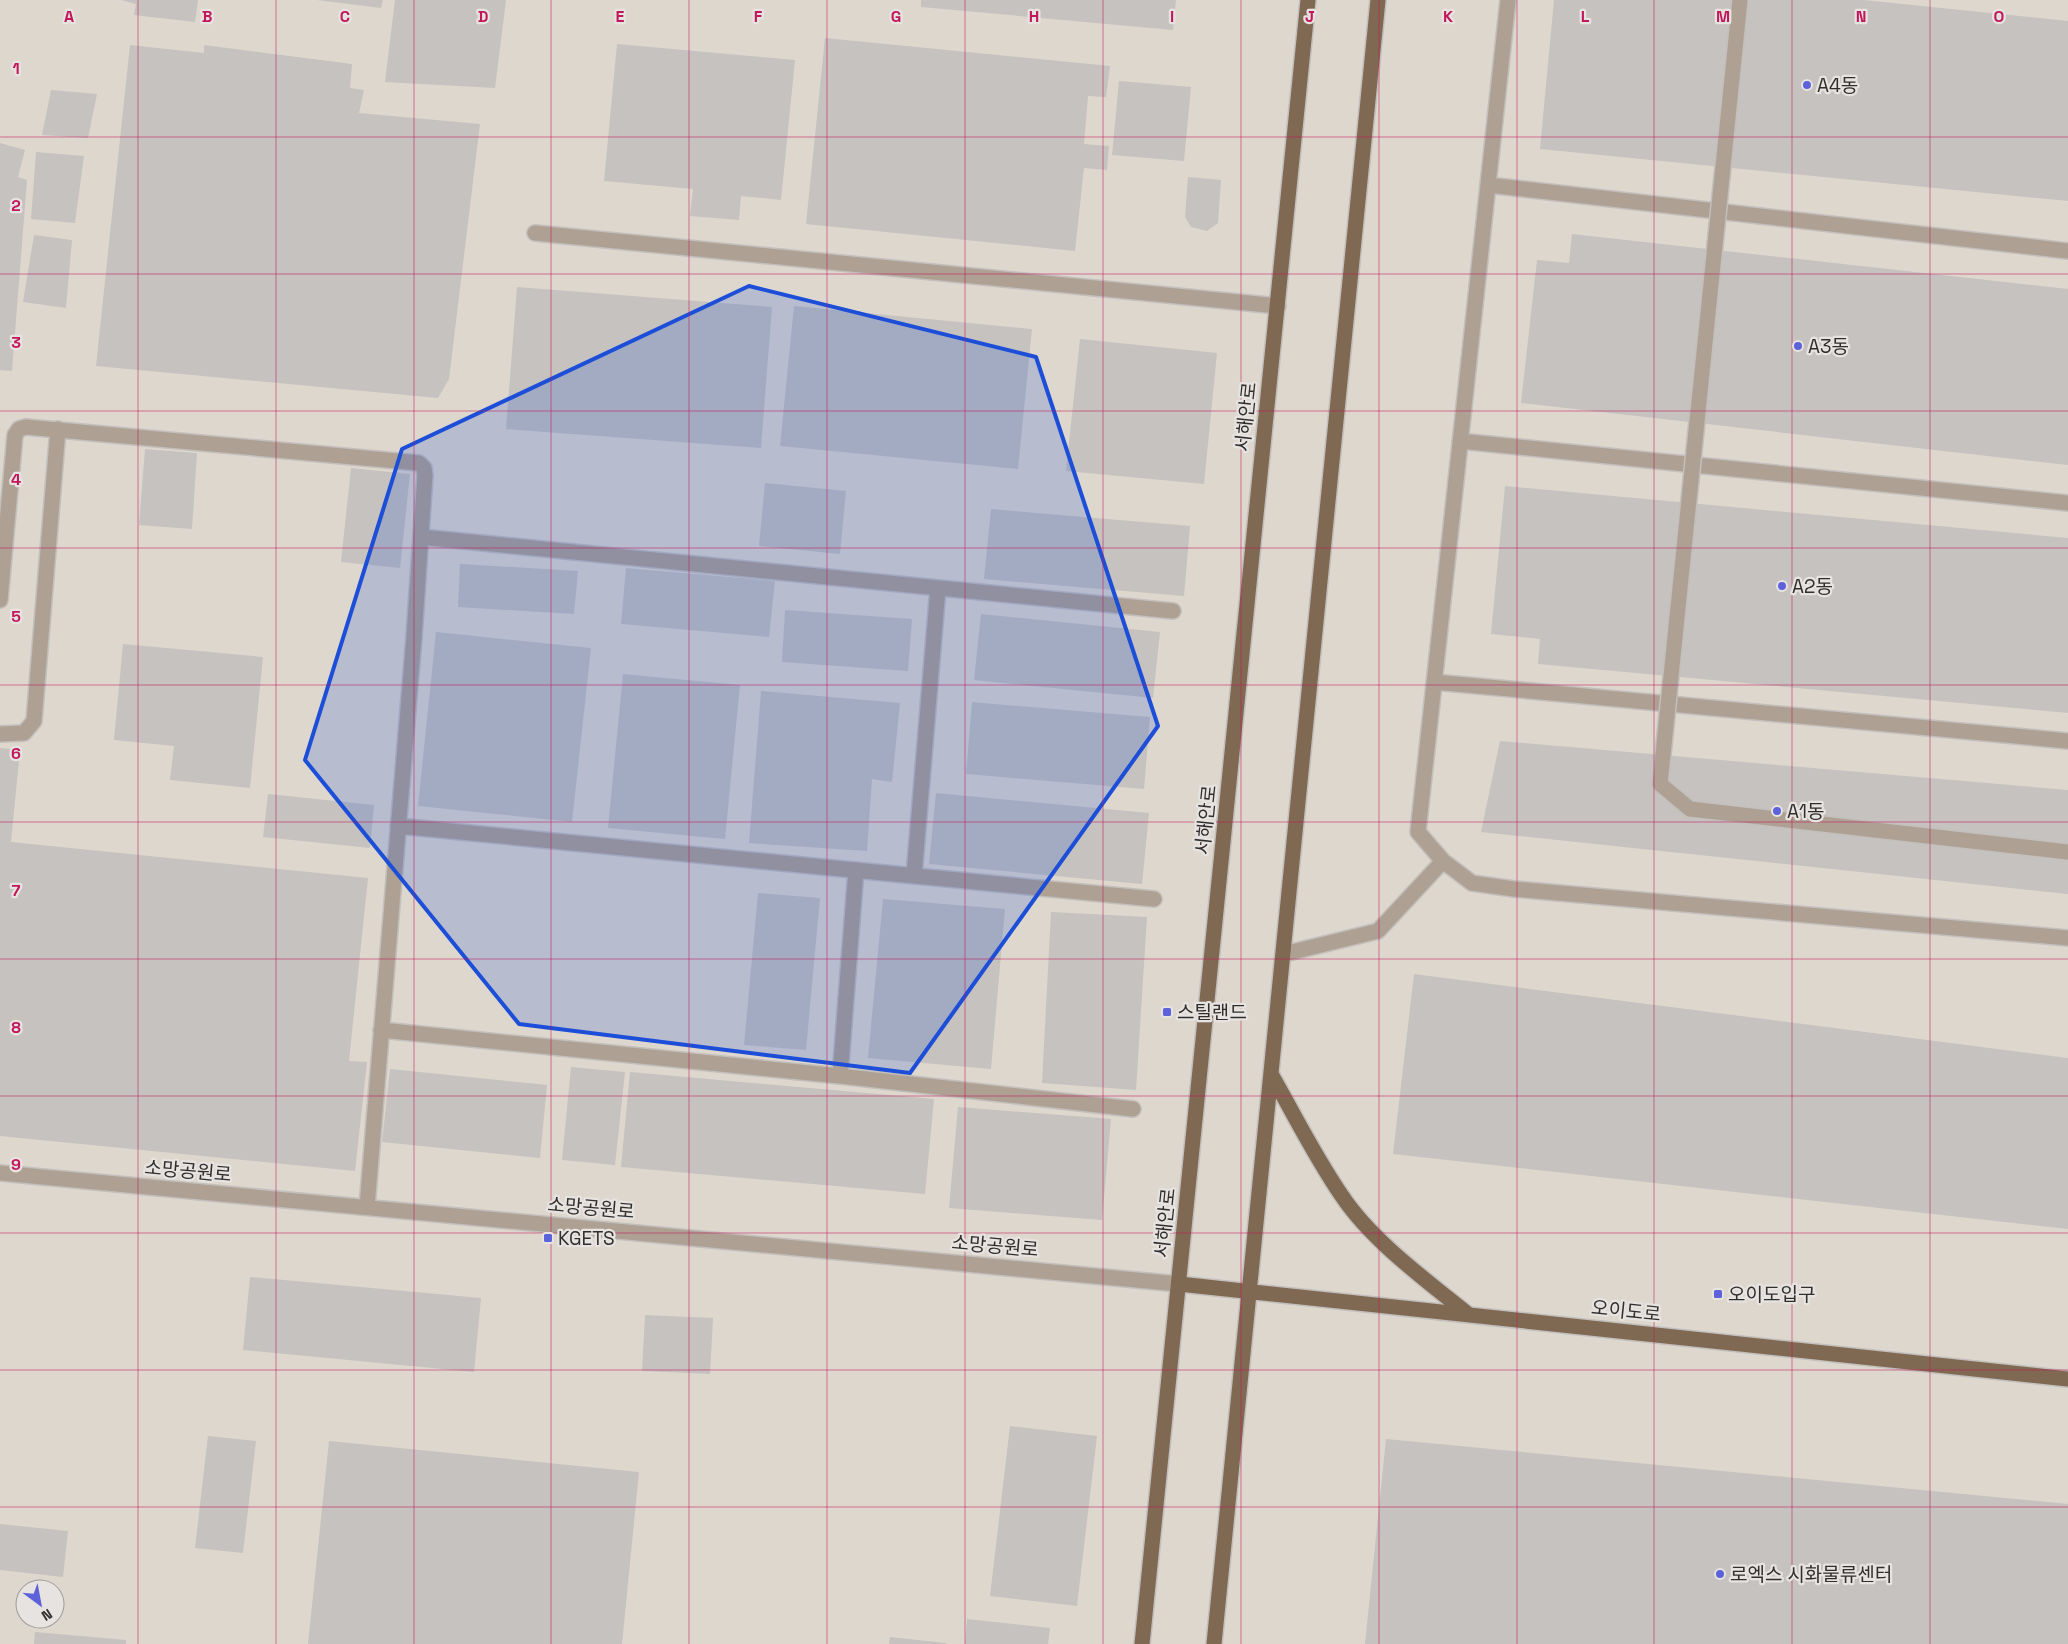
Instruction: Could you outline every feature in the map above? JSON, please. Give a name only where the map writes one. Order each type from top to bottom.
[{"type":"main road","name":"서해안로","points":[[1142,1644],[1308,0]]},
{"type":"main road","points":[[1214,1644],[1378,0]]},
{"type":"main road","points":[[1271,1074],[1342,1196],[1378,1239],[1469,1315]]},
{"type":"main road","name":"오이도로","points":[[1179,1284],[2068,1379]]},
{"type":"street","points":[[1508,0],[1418,832],[1443,861],[1472,883],[1514,889],[2068,938]]},
{"type":"street","points":[[1740,0],[1660,784],[1690,809],[2068,852]]},
{"type":"street","points":[[1488,186],[2068,251]]},
{"type":"street","points":[[535,234],[1278,306]]},
{"type":"street","points":[[0,600],[15,435],[19,429],[26,427],[419,463],[424,468],[421,537],[367,1208]]},
{"type":"street","points":[[0,734],[24,733],[34,721],[58,430]]},
{"type":"street","points":[[1460,441],[2068,504]]},
{"type":"street","points":[[421,537],[1173,611]]},
{"type":"street","points":[[914,876],[938,588]]},
{"type":"street","points":[[1434,682],[2068,741]]},
{"type":"street","points":[[398,826],[1154,899]]},
{"type":"street","points":[[1284,954],[1378,931],[1443,861]]},
{"type":"street","points":[[840,1076],[856,870]]},
{"type":"street","points":[[381,1030],[840,1076],[1133,1109]]},
{"type":"street","name":"소망공원로","points":[[0,1173],[1179,1284]]},
{"type":"highlighted area","points":[[749,286],[1036,357],[1158,726],[910,1073],[519,1024],[305,760],[402,449]]},
{"type":"shaded area","points":[[0,0],[2068,0],[2068,1644],[0,1644]]},
{"type":"building","points":[[121,0],[198,0],[195,22],[134,15],[136,4]]},
{"type":"building","points":[[317,0],[383,0],[381,8]]},
{"type":"building","points":[[395,0],[506,0],[495,88],[385,82]]},
{"type":"building","points":[[921,0],[1176,0],[1173,30],[921,7]]},
{"type":"building","name":"A4동","points":[[1554,0],[1864,0],[2068,21],[2068,201],[1540,149]]},
{"type":"building","points":[[825,38],[1110,66],[1106,97],[1088,96],[1084,144],[1109,146],[1107,170],[1084,168],[1075,251],[806,224]]},
{"type":"building","points":[[617,44],[795,60],[781,200],[741,196],[739,220],[690,216],[693,189],[604,181]]},
{"type":"building","points":[[130,45],[204,53],[204,45],[352,64],[350,88],[364,90],[359,113],[480,124],[449,379],[438,398],[96,366]]},
{"type":"building","points":[[1119,81],[1191,87],[1184,161],[1112,155]]},
{"type":"building","points":[[51,90],[97,94],[88,138],[42,135]]},
{"type":"building","points":[[0,143],[25,150],[18,177],[27,180],[12,371],[0,370]]},
{"type":"building","points":[[36,152],[84,156],[75,223],[31,219]]},
{"type":"building","points":[[1188,177],[1221,180],[1218,223],[1207,231],[1191,227],[1185,217]]},
{"type":"building","name":"A3동","points":[[1572,234],[2068,289],[2068,465],[1521,403],[1537,260],[1569,263]]},
{"type":"building","points":[[34,235],[72,240],[66,308],[23,302]]},
{"type":"building","points":[[517,287],[772,307],[761,448],[506,429]]},
{"type":"building","points":[[794,306],[1032,329],[1018,469],[780,446]]},
{"type":"building","points":[[1080,339],[1217,353],[1204,484],[1066,471]]},
{"type":"building","points":[[145,449],[197,453],[192,529],[139,525]]},
{"type":"building","points":[[351,468],[410,474],[400,568],[341,562]]},
{"type":"building","points":[[765,483],[846,491],[840,554],[759,546]]},
{"type":"building","name":"A2동","points":[[1505,486],[2068,538],[2068,713],[1538,664],[1540,639],[1491,634]]},
{"type":"building","points":[[991,509],[1190,526],[1184,596],[984,579]]},
{"type":"building","points":[[460,564],[578,571],[574,614],[458,607]]},
{"type":"building","points":[[626,568],[775,581],[769,637],[621,624]]},
{"type":"building","points":[[785,610],[912,619],[908,671],[782,662]]},
{"type":"building","points":[[981,614],[1160,632],[1153,698],[974,680]]},
{"type":"building","points":[[436,632],[591,648],[572,822],[418,806]]},
{"type":"building","points":[[123,644],[263,657],[250,788],[170,780],[174,746],[114,740]]},
{"type":"building","points":[[623,674],[740,685],[725,839],[608,828]]},
{"type":"building","points":[[761,691],[900,703],[892,782],[872,779],[867,851],[749,843]]},
{"type":"building","points":[[972,702],[1150,717],[1144,789],[966,774]]},
{"type":"building","name":"A1동","points":[[1500,741],[2068,790],[2068,894],[1481,832]]},
{"type":"building","points":[[0,748],[20,750],[11,842],[368,878],[349,1061],[367,1062],[355,1171],[0,1136]]},
{"type":"building","points":[[936,793],[1149,813],[1142,884],[929,864]]},
{"type":"building","points":[[268,794],[374,805],[370,848],[263,837]]},
{"type":"building","points":[[758,893],[820,898],[806,1050],[744,1045]]},
{"type":"building","points":[[883,899],[1005,909],[991,1069],[868,1058]]},
{"type":"building","points":[[1051,912],[1147,917],[1136,1090],[1042,1083]]},
{"type":"building","points":[[1414,974],[2068,1058],[2068,1229],[1393,1154]]},
{"type":"building","points":[[571,1067],[625,1072],[615,1165],[562,1160]]},
{"type":"building","points":[[390,1069],[547,1085],[540,1158],[382,1142]]},
{"type":"building","points":[[630,1072],[934,1099],[925,1194],[621,1167]]},
{"type":"building","points":[[958,1107],[1111,1119],[1102,1220],[949,1208]]},
{"type":"building","points":[[250,1277],[481,1298],[474,1372],[243,1350]]},
{"type":"building","points":[[645,1315],[713,1318],[710,1374],[642,1371]]},
{"type":"building","points":[[1010,1426],[1097,1436],[1077,1606],[990,1596]]},
{"type":"building","points":[[208,1436],[256,1441],[243,1553],[195,1548]]},
{"type":"building","name":"로엑스 시화물류센터","points":[[1386,1439],[2068,1504],[2068,1644],[1365,1644]]},
{"type":"building","points":[[329,1441],[639,1472],[622,1644],[308,1644]]},
{"type":"building","points":[[0,1524],[68,1531],[63,1577],[0,1570]]},
{"type":"building","points":[[967,1619],[1050,1628],[1048,1644],[965,1644]]},
{"type":"building","points":[[35,1632],[126,1640],[126,1644],[34,1644]]},
{"type":"building","points":[[890,1637],[946,1643],[946,1644],[889,1644]]},
{"type":"place","name":"A4동","points":[[1807,85]]},
{"type":"place","name":"A3동","points":[[1798,346]]},
{"type":"place","name":"A2동","points":[[1782,586]]},
{"type":"place","name":"A1동","points":[[1777,811]]},
{"type":"place","name":"스틸랜드","points":[[1167,1012]]},
{"type":"place","name":"KGETS","points":[[548,1238]]},
{"type":"place","name":"오이도입구","points":[[1718,1294]]},
{"type":"place","name":"로엑스 시화물류센터","points":[[1720,1574]]}]
